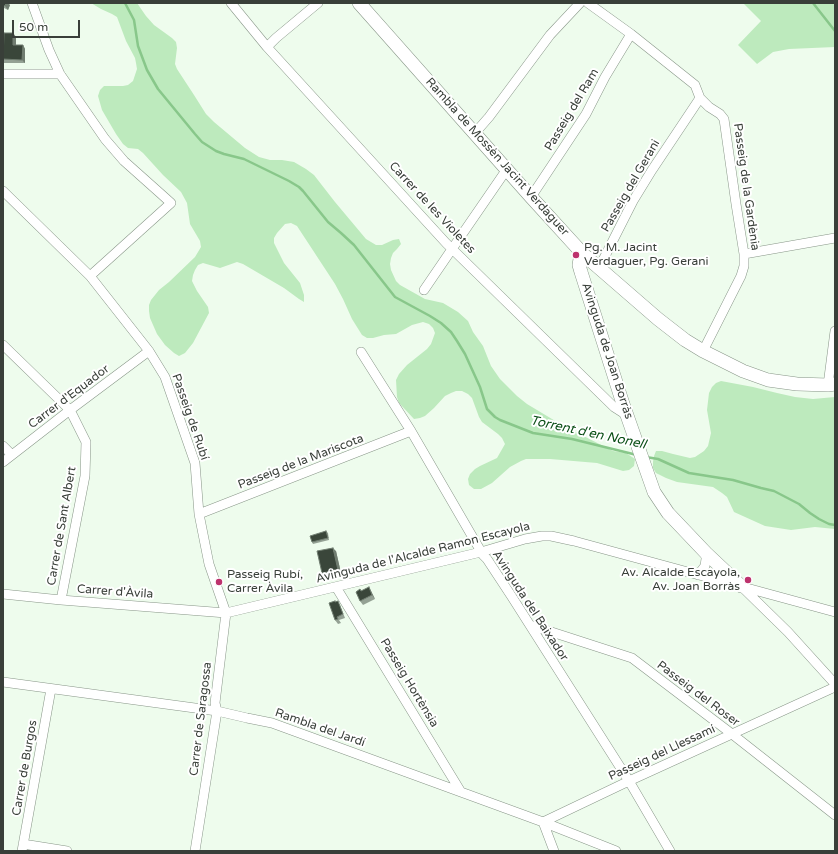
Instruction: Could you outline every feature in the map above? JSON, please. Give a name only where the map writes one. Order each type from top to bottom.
[{"type":"street","points":[[32,3],[48,50],[60,74],[110,145],[124,160],[171,203],[90,276]]},
{"type":"street","name":"Carrer de les Violetes","points":[[231,3],[267,47],[452,250],[614,407],[628,416]]},
{"type":"street","points":[[267,47],[318,3]]},
{"type":"street","name":"Rambla de Mossèn Jacint Verdaguer","points":[[359,3],[583,254],[658,319],[703,352],[743,371],[768,380],[797,384],[832,384]]},
{"type":"street","points":[[475,132],[489,117],[550,35],[580,3]]},
{"type":"street","points":[[588,3],[631,34],[694,85],[700,98]]},
{"type":"street","name":"Passeig del Ram","points":[[532,197],[586,114],[605,77],[631,34]]},
{"type":"street","points":[[3,74],[60,74]]},
{"type":"street","name":"Passeig de la Gardènia","points":[[700,98],[709,108],[720,114],[724,119],[744,254],[744,266],[741,276],[703,352]]},
{"type":"street","name":"Passeig del Gerani","points":[[599,268],[633,201],[700,98]]},
{"type":"street","points":[[424,290],[507,169]]},
{"type":"street","name":"Passeig de Rubí","points":[[3,191],[90,276],[149,351],[165,377],[195,464],[199,514],[209,564],[226,613]]},
{"type":"street","points":[[744,254],[835,238]]},
{"type":"street","name":"Avinguda de Joan Borràs","points":[[583,254],[580,259],[581,272],[654,492],[668,513],[706,553],[788,632],[835,686]]},
{"type":"street","points":[[832,384],[835,331]]},
{"type":"street","name":"Carrer de Sant Albert","points":[[3,346],[70,410],[86,442],[85,476],[61,600]]},
{"type":"street","name":"Carrer d'Equador","points":[[3,462],[149,351]]},
{"type":"street","name":"Avinguda del Baixador","points":[[361,352],[411,432],[481,552],[512,597],[629,781],[670,851]]},
{"type":"street","name":"Passeig de la Mariscota","points":[[199,514],[411,432]]},
{"type":"street","points":[[3,446],[12,455]]},
{"type":"street","name":"Avinguda de l'Alcalde Ramon Escayola","points":[[226,613],[481,552],[525,539],[551,536],[835,612]]},
{"type":"street","points":[[698,575],[705,566],[706,553]]},
{"type":"street","name":"Passeig Hortènsia","points":[[336,587],[461,792]]},
{"type":"street","name":"Carrer d'Àvila","points":[[3,594],[226,613]]},
{"type":"street","points":[[763,608],[767,599],[773,595]]},
{"type":"street","name":"Carrer de Saragossa","points":[[195,851],[217,711],[215,703],[226,613]]},
{"type":"street","name":"Passeig del Roser","points":[[530,625],[632,658],[835,815]]},
{"type":"street","name":"Rambla del Jardí","points":[[3,682],[217,711],[272,723],[543,822],[616,851]]},
{"type":"street","name":"Passeig del Llessamí","points":[[543,822],[835,686]]},
{"type":"street","name":"Carrer de Burgos","points":[[23,848],[51,689]]},
{"type":"street","points":[[543,822],[554,851]]},
{"type":"street","points":[[23,848],[67,851]]},
{"type":"green space","points":[[91,3],[137,3],[154,25],[176,42],[177,48],[175,64],[177,69],[206,114],[214,122],[245,148],[259,157],[270,160],[294,162],[314,175],[366,239],[376,245],[382,245],[399,239],[401,244],[393,253],[390,264],[396,281],[400,285],[425,299],[443,303],[458,312],[468,321],[473,332],[483,346],[491,366],[500,379],[527,404],[562,425],[613,451],[626,453],[635,459],[634,466],[629,470],[623,471],[597,463],[550,459],[526,459],[510,467],[492,483],[481,489],[474,489],[469,485],[468,479],[470,474],[480,466],[497,458],[505,444],[498,434],[482,422],[472,398],[462,391],[456,391],[445,396],[425,416],[414,419],[399,403],[397,397],[396,380],[399,374],[431,344],[435,333],[433,328],[429,324],[423,322],[412,325],[396,334],[373,338],[367,338],[362,335],[352,319],[335,284],[297,226],[291,223],[285,224],[277,233],[274,238],[274,243],[284,263],[300,283],[304,295],[304,302],[284,288],[243,264],[237,262],[220,268],[203,263],[198,265],[192,281],[208,307],[209,313],[193,343],[185,353],[179,356],[174,353],[165,345],[157,334],[150,318],[149,305],[159,290],[195,257],[201,247],[200,241],[190,224],[187,203],[181,192],[143,153],[138,149],[128,148],[123,144],[102,110],[98,96],[100,90],[104,86],[128,85],[133,81],[137,69],[135,58],[126,41],[117,17]]},
{"type":"green space","points":[[743,3],[835,3],[835,47],[789,49],[773,52],[757,64],[738,45],[761,21]]},
{"type":"green space","points":[[721,381],[795,397],[813,399],[835,397],[835,529],[815,527],[791,530],[765,526],[734,512],[727,497],[713,487],[677,482],[656,473],[653,468],[653,462],[656,451],[662,451],[690,458],[695,457],[704,451],[708,446],[711,433],[707,410],[709,393],[716,383]]},
{"type":"building","points":[[4,33],[13,33],[13,45],[23,45],[22,60],[3,59]]},
{"type":"building","points":[[326,531],[328,538],[312,542],[310,536]]},
{"type":"building","points":[[333,548],[338,570],[322,573],[317,551]]},
{"type":"building","points":[[369,587],[372,595],[360,601],[356,592],[360,589],[361,591]]},
{"type":"building","points":[[338,601],[343,614],[335,620],[329,603]]},
{"type":"waterway","name":"Torrent d'en Nonell","points":[[125,3],[134,20],[138,46],[147,70],[158,89],[202,142],[216,151],[244,159],[299,187],[328,222],[354,245],[395,297],[430,316],[451,332],[465,354],[480,387],[487,409],[495,417],[533,433],[572,439],[637,455]]},
{"type":"waterway","points":[[813,3],[835,31]]},
{"type":"waterway","name":"Torrent d'en Nonell","points":[[646,457],[658,459],[689,473],[733,480],[774,491],[799,504],[819,519],[835,525]]},
{"type":"place","name":"Pg. M. Jacint Verdaguer, Pg. Gerani","points":[[576,255]]},
{"type":"place","name":"Av. Alcalde Escayola, Av. Joan Borràs","points":[[748,580]]},
{"type":"place","name":"Passeig Rubí, Carrer Àvila","points":[[219,582]]}]
